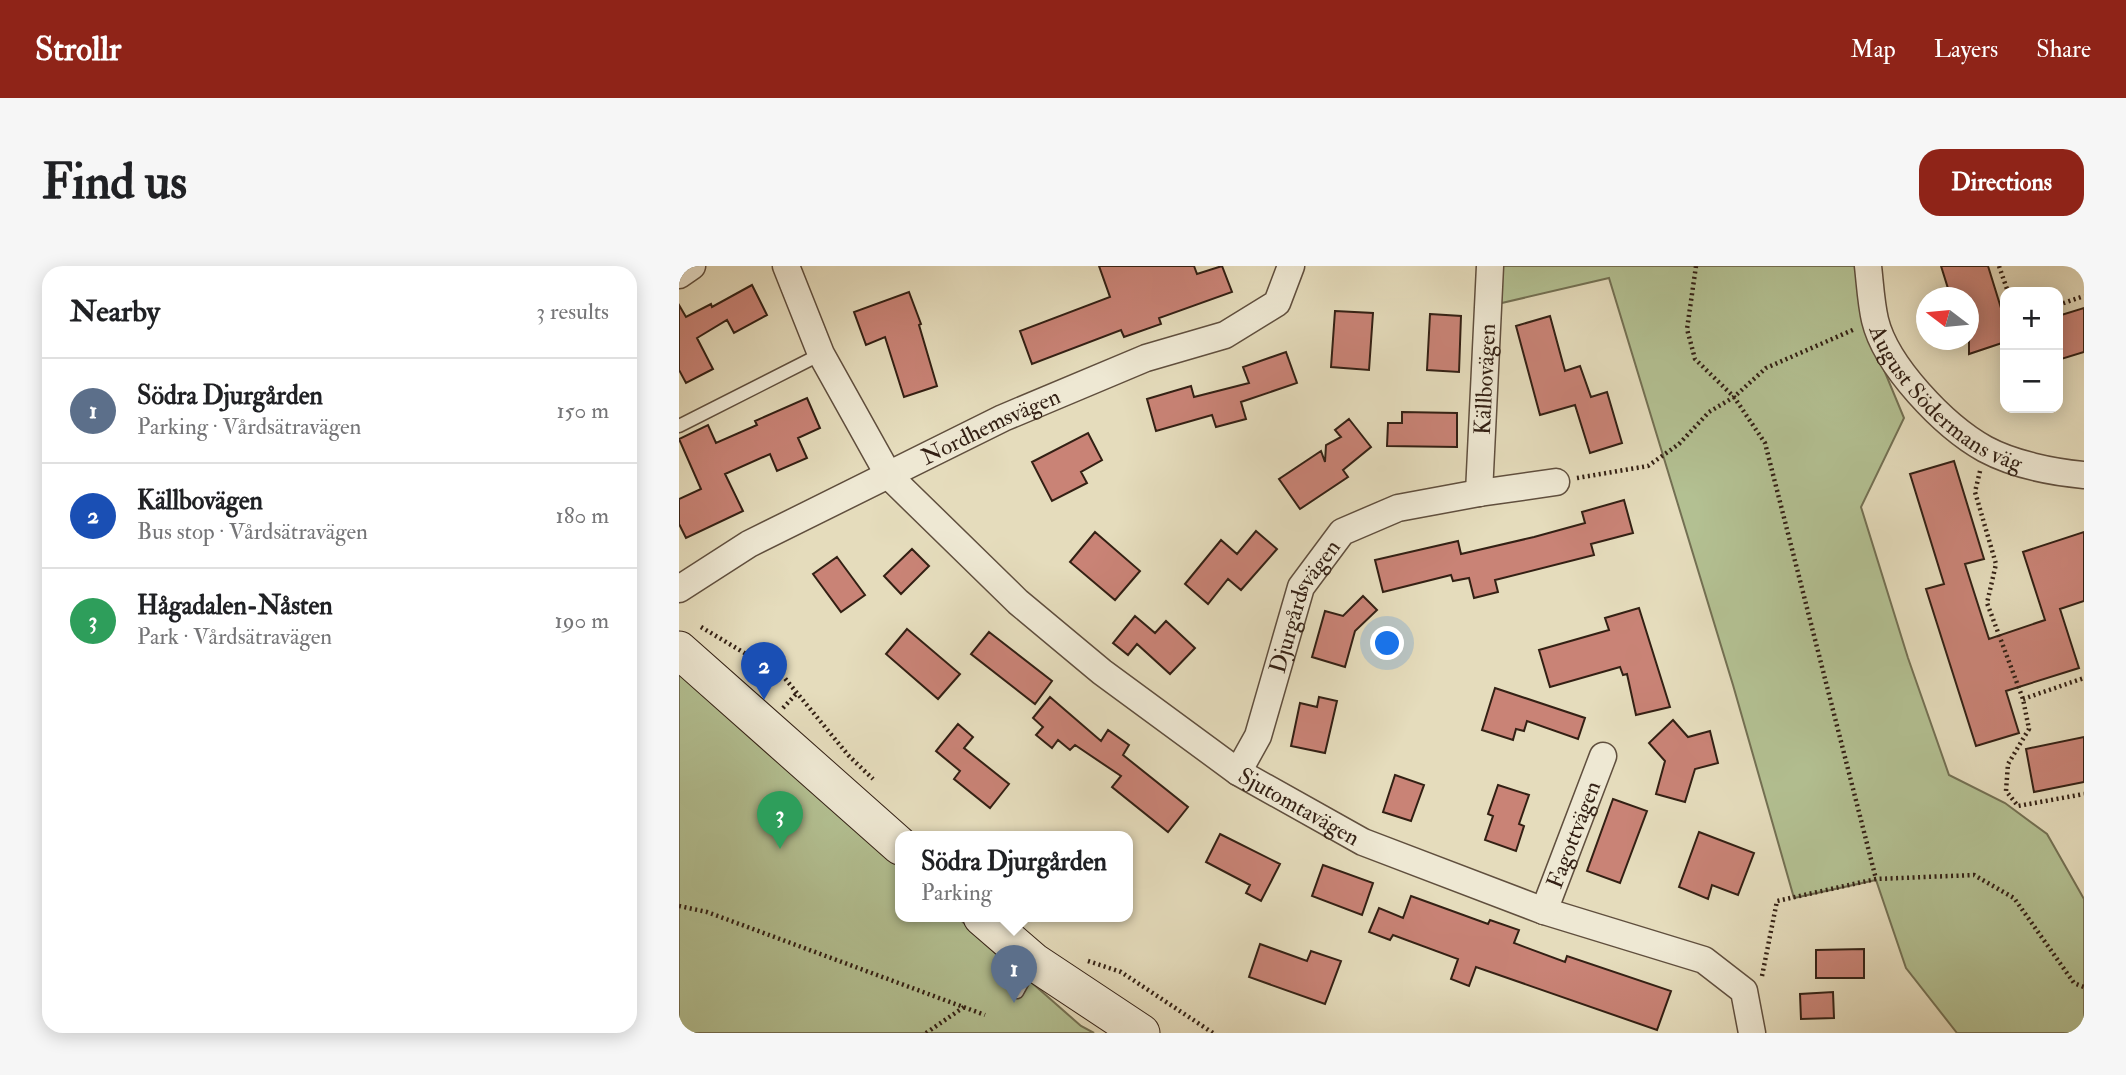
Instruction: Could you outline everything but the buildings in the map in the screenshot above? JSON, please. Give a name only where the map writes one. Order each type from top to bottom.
[{"type":"street","points":[[679,275],[692,266]]},
{"type":"street","points":[[786,266],[821,354],[889,476]]},
{"type":"street","name":"Nordhemsvägen","points":[[679,589],[749,544],[1015,413],[1146,358],[1225,335],[1277,303],[1291,266]]},
{"type":"street","name":"Källbovägen","points":[[1479,493],[1490,266]]},
{"type":"street","name":"August Södermans väg","points":[[1868,266],[1875,321],[1894,360],[1916,391],[1950,425],[1986,450],[2040,468],[2084,475]]},
{"type":"street","name":"Sjutomtavägen","points":[[889,476],[1028,611],[1102,672],[1238,772],[1363,842],[1543,911],[1704,960],[1744,990]]},
{"type":"street","name":"Djurgårdsvägen","points":[[1238,772],[1258,736],[1301,587],[1342,532],[1398,508],[1556,482]]},
{"type":"street","points":[[685,635],[895,841]]},
{"type":"street","name":"Fagottvägen","points":[[1543,911],[1603,756]]},
{"type":"street","points":[[986,922],[1025,977],[1141,1033]]},
{"type":"street","points":[[1744,990],[1752,1033]]},
{"type":"lane","points":[[679,426],[821,354]]},
{"type":"path","points":[[1696,266],[1687,329],[1695,359],[1734,397],[1765,443],[1876,879]]},
{"type":"path","points":[[1999,266],[2006,287]]},
{"type":"path","points":[[2063,303],[2084,296]]},
{"type":"path","points":[[1556,482],[1648,466],[1679,444],[1709,412],[1734,397],[1766,368],[1875,321]]},
{"type":"path","points":[[1986,450],[1975,492],[1996,564],[1987,603],[2023,699],[2029,729],[2008,764],[2006,791],[2018,806],[2084,794]]},
{"type":"path","points":[[685,635],[783,676],[849,756],[876,783]]},
{"type":"path","points":[[2023,699],[2084,678]]},
{"type":"path","points":[[778,713],[797,693]]},
{"type":"path","points":[[1744,990],[1763,975],[1777,901],[1876,879],[1974,875],[2014,898],[2074,983],[2084,986]]},
{"type":"path","points":[[679,906],[708,912],[985,1015]]},
{"type":"path","points":[[1078,958],[1121,972],[1213,1033]]},
{"type":"path","points":[[926,1033],[964,1007]]},
{"type":"green space","points":[[1490,266],[1856,266],[1862,317],[1904,418],[1861,507],[1908,658],[1949,775],[2005,803],[2047,834],[2084,899],[2084,1033],[1957,1033],[1906,968],[1876,880],[1794,898],[1733,685],[1609,278],[1489,306]]},
{"type":"green space","points":[[679,672],[895,863],[895,922],[963,922],[1081,1026],[1094,1033],[679,1033]]},
{"type":"place","name":"Källbovägen","points":[[764,700]]},
{"type":"place","name":"Hågadalen-Nåsten","points":[[780,849]]},
{"type":"place","name":"Södra Djurgården","points":[[1014,1003]]}]
